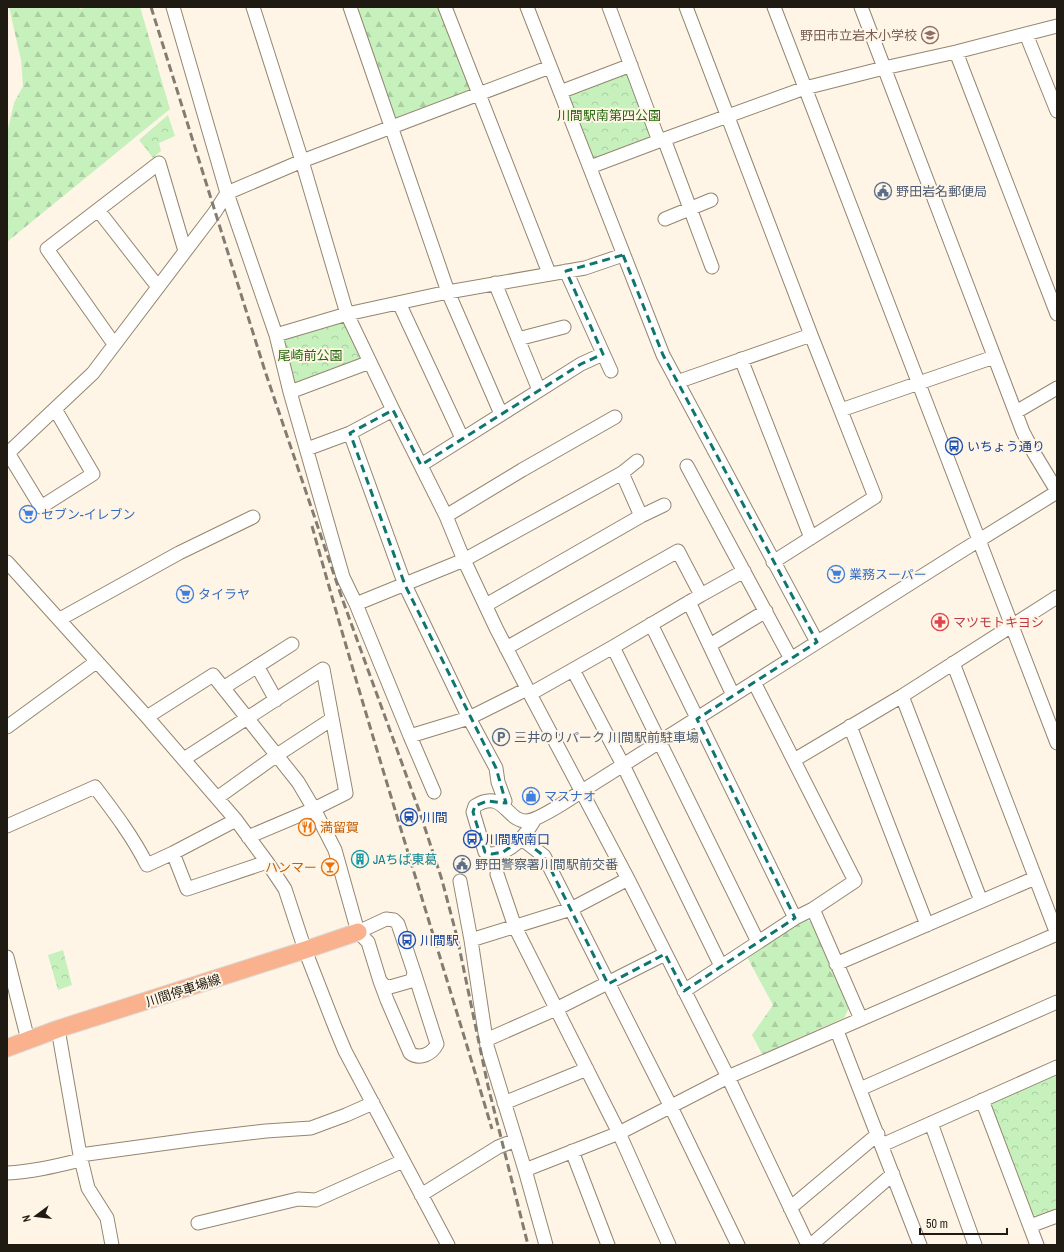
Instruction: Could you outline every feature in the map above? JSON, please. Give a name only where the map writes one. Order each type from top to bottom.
[{"type":"main road","name":"川間停車場線","points":[[7,1048],[58,1029],[305,950],[366,933]]},
{"type":"street","points":[[173,7],[227,193],[276,335],[290,392],[343,577],[356,604],[434,792]]},
{"type":"street","points":[[252,7],[302,161],[347,314],[446,516],[464,560],[506,648],[628,879],[728,1077],[808,1245]]},
{"type":"street","points":[[350,7],[448,292],[501,414]]},
{"type":"street","points":[[445,7],[549,273]]},
{"type":"street","points":[[527,7],[663,355],[817,642]]},
{"type":"street","points":[[610,7],[631,64],[690,208],[712,267]]},
{"type":"street","points":[[686,7],[811,335],[875,497],[773,562]]},
{"type":"street","points":[[774,7],[978,541],[1057,743]]},
{"type":"street","points":[[535,819],[522,838],[510,848],[503,852],[489,854],[485,852],[473,812],[475,806],[487,801],[497,802],[503,805],[517,819],[522,821],[535,819],[697,719],[1057,492],[1027,440],[861,7]]},
{"type":"street","points":[[590,168],[661,140],[805,88],[1057,26]]},
{"type":"street","points":[[1026,34],[1057,111]]},
{"type":"street","points":[[956,52],[1057,314]]},
{"type":"street","points":[[560,92],[631,64]]},
{"type":"street","points":[[55,409],[93,474],[41,507],[7,453],[93,373],[227,193],[302,161],[550,67]]},
{"type":"street","points":[[114,344],[47,249],[159,163],[185,251]]},
{"type":"street","points":[[665,219],[710,200]]},
{"type":"street","points":[[98,210],[158,287]]},
{"type":"street","points":[[276,335],[347,314],[448,292],[549,273],[585,268],[623,255]]},
{"type":"street","points":[[566,271],[611,371]]},
{"type":"street","points":[[495,283],[538,390]]},
{"type":"street","points":[[399,303],[462,438]]},
{"type":"street","points":[[518,339],[564,327]]},
{"type":"street","points":[[677,382],[811,335]]},
{"type":"street","points":[[421,465],[538,390],[581,364],[603,354]]},
{"type":"street","points":[[841,410],[919,384],[994,356]]},
{"type":"street","points":[[741,359],[811,538]]},
{"type":"street","points":[[290,392],[370,362]]},
{"type":"street","points":[[1016,412],[1057,388]]},
{"type":"street","points":[[307,449],[350,433],[393,410]]},
{"type":"street","points":[[446,516],[522,470],[615,417]]},
{"type":"street","points":[[350,433],[405,585],[469,718],[496,768],[498,782],[505,801],[503,805]]},
{"type":"street","points":[[356,604],[464,560],[622,473],[637,461]]},
{"type":"street","points":[[687,466],[791,659]]},
{"type":"street","points":[[622,473],[641,516]]},
{"type":"street","points":[[486,605],[641,516],[664,505]]},
{"type":"street","points":[[60,619],[179,553],[253,517]]},
{"type":"street","points":[[506,648],[678,551],[701,595]]},
{"type":"street","points":[[7,562],[147,717],[236,820],[285,889],[305,950],[342,1045],[421,1195],[443,1243]]},
{"type":"street","points":[[410,736],[469,718],[573,670],[744,571]]},
{"type":"street","points":[[794,760],[902,696],[1057,597]]},
{"type":"street","points":[[689,602],[733,695]]},
{"type":"street","points":[[710,645],[766,611]]},
{"type":"street","points":[[651,624],[795,918]]},
{"type":"street","points":[[223,688],[292,644]]},
{"type":"street","points":[[613,647],[758,942]]},
{"type":"street","points":[[7,727],[96,662]]},
{"type":"street","points":[[525,1170],[619,1133],[728,1077],[1057,934],[953,663]]},
{"type":"street","points":[[257,666],[276,700]]},
{"type":"street","points":[[184,760],[323,669],[346,793],[314,809],[248,836]]},
{"type":"street","points":[[573,670],[623,765],[721,966]]},
{"type":"street","points":[[147,717],[213,675],[298,782],[314,809],[335,850],[366,933],[387,1000],[410,1053],[415,1056],[431,1053],[436,1044],[398,924],[394,920],[386,919],[366,933]]},
{"type":"street","points":[[684,991],[795,918],[813,909],[855,881],[754,682]]},
{"type":"street","points":[[902,696],[981,901]]},
{"type":"street","points":[[217,798],[332,718]]},
{"type":"street","points":[[850,726],[927,925]]},
{"type":"street","points":[[7,826],[95,787],[140,850],[147,865],[236,820]]},
{"type":"street","points":[[522,838],[544,856],[671,1107],[738,1245]]},
{"type":"street","points":[[173,853],[187,889],[267,862]]},
{"type":"street","points":[[497,874],[515,927],[619,1133],[669,1245]]},
{"type":"street","points":[[836,964],[1035,878]]},
{"type":"street","points":[[471,940],[571,909],[628,879]]},
{"type":"street","points":[[460,881],[471,940],[487,1046],[546,1245]]},
{"type":"street","points":[[813,909],[861,1019]]},
{"type":"street","points":[[486,1040],[556,1009],[665,954]]},
{"type":"street","points":[[7,957],[28,1040]]},
{"type":"street","points":[[380,981],[385,986],[390,988],[410,981],[414,972]]},
{"type":"street","points":[[860,1089],[1057,1002]]},
{"type":"street","points":[[58,1029],[80,1157],[88,1188],[107,1218],[112,1245]]},
{"type":"street","points":[[836,1031],[880,1139],[920,1245]]},
{"type":"street","points":[[790,1208],[880,1139],[931,1123],[1057,1067]]},
{"type":"street","points":[[504,1103],[587,1069]]},
{"type":"street","points":[[982,1100],[1037,1245]]},
{"type":"street","points":[[7,1173],[25,1172],[55,1166],[80,1157],[204,1138],[266,1131],[311,1128],[346,1115],[372,1102]]},
{"type":"street","points":[[931,1123],[975,1245]]},
{"type":"street","points":[[421,1195],[498,1147],[516,1140]]},
{"type":"street","points":[[572,1151],[608,1245]]},
{"type":"street","points":[[198,1223],[298,1199],[316,1200],[403,1161]]},
{"type":"street","points":[[811,1245],[893,1174]]},
{"type":"street","points":[[1030,1226],[1057,1216]]},
{"type":"highlighted area","points":[[623,255],[663,355],[817,642],[697,719],[795,918],[684,991],[665,954],[608,984],[544,856],[522,839],[503,852],[492,854],[485,852],[473,812],[475,806],[487,801],[506,803],[496,768],[405,585],[350,433],[393,410],[421,465],[581,364],[603,354],[566,271]]},
{"type":"green space","points":[[9,7],[79,7],[80,9],[89,7],[140,7],[170,109],[7,242],[7,133],[14,103],[23,86],[21,60]]},
{"type":"green space","points":[[363,7],[440,7],[471,92],[395,120],[356,10]]},
{"type":"green space","name":"川間駅南第四公園","points":[[627,71],[652,136],[591,159],[566,93]]},
{"type":"green space","points":[[168,115],[175,136],[159,143],[161,151],[153,158],[139,140]]},
{"type":"green space","name":"尾崎前公園","points":[[344,319],[364,361],[293,387],[281,339]]},
{"type":"green space","points":[[804,919],[812,922],[849,1008],[844,1018],[762,1054],[752,1035],[773,1005],[747,957]]},
{"type":"green space","points":[[63,950],[72,985],[58,990],[48,955]]},
{"type":"green space","points":[[1057,1074],[1057,1209],[1038,1217],[1030,1213],[991,1109],[992,1102]]},
{"type":"railway","points":[[151,7],[265,371],[343,601],[420,813],[442,880],[457,937],[488,1086],[528,1245]]},
{"type":"railway","points":[[312,526],[378,753],[492,1129]]},
{"type":"place","name":"野田市立岩木小学校","points":[[930,35]]},
{"type":"place","name":"野田岩名郵便局","points":[[883,191]]},
{"type":"place","name":"いちょう通り","points":[[954,446]]},
{"type":"place","name":"セブン-イレブン","points":[[28,514]]},
{"type":"place","name":"業務スーパー","points":[[836,574]]},
{"type":"place","name":"タイラヤ","points":[[185,594]]},
{"type":"place","name":"マツモトキヨシ","points":[[940,622]]},
{"type":"place","name":"三井のリパーク 川間駅前駐車場","points":[[501,737]]},
{"type":"place","name":"マスナオ","points":[[531,796]]},
{"type":"place","name":"川間","points":[[409,817]]},
{"type":"place","name":"満留賀","points":[[307,827]]},
{"type":"place","name":"川間駅南口","points":[[472,839]]},
{"type":"place","name":"JAちば東葛","points":[[360,859]]},
{"type":"place","name":"野田警察署川間駅前交番","points":[[462,864]]},
{"type":"place","name":"ハンマー","points":[[330,867]]},
{"type":"place","name":"川間駅","points":[[407,940]]}]
